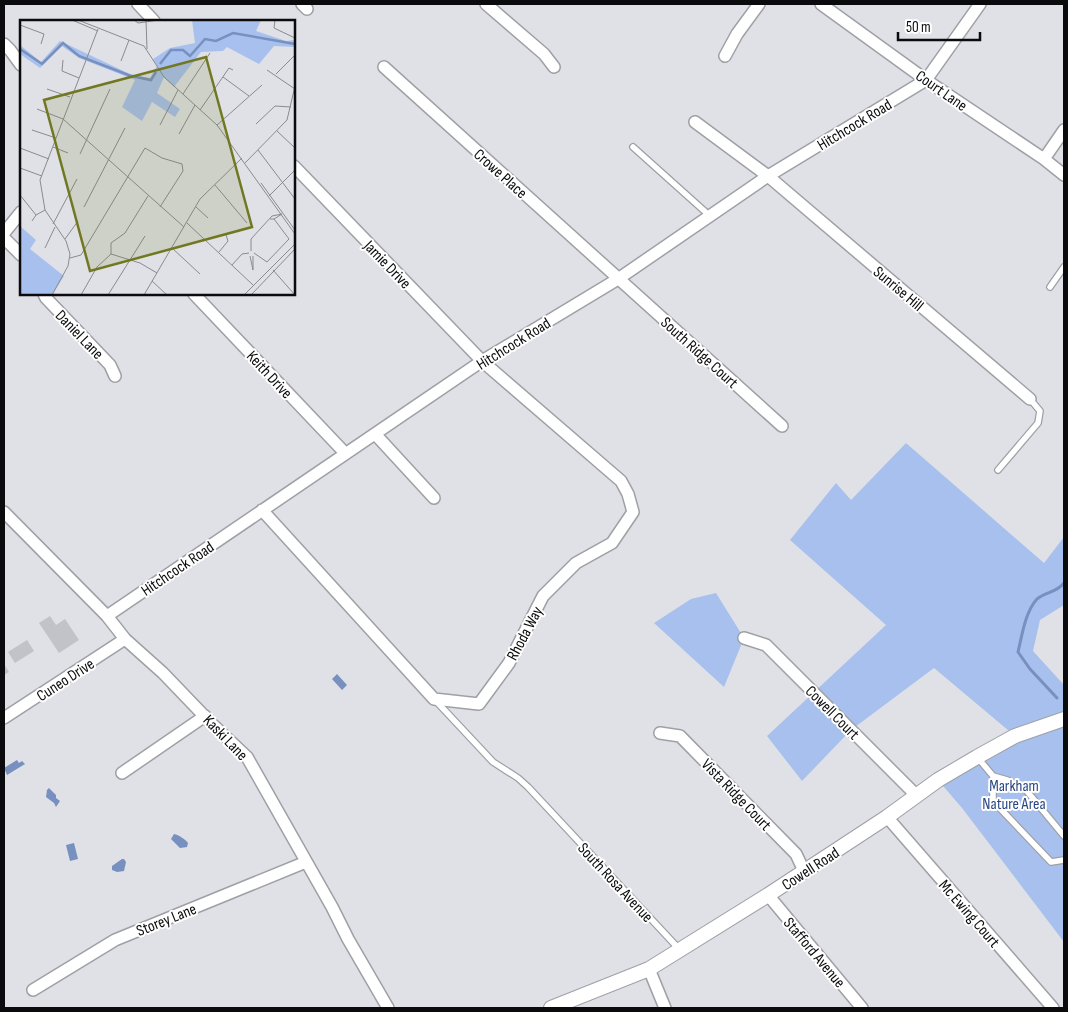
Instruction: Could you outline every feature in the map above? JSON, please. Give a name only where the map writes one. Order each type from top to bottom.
[{"type":"street","points":[[138,4],[153,20]]},
{"type":"street","points":[[486,4],[544,54],[554,67]]},
{"type":"street","points":[[725,56],[737,34],[759,4]]},
{"type":"street","points":[[926,80],[980,4]]},
{"type":"street","name":"Court Lane","points":[[826,5],[926,80],[1044,159],[1064,176]]},
{"type":"street","points":[[4,44],[20,64]]},
{"type":"street","name":"Crowe Place","points":[[384,67],[618,279]]},
{"type":"street","name":"Hitchcock Road","points":[[107,616],[482,361],[618,279],[768,176],[926,80]]},
{"type":"street","name":"Sunrise Hill","points":[[695,122],[768,176],[1030,399]]},
{"type":"street","points":[[1044,159],[1064,130]]},
{"type":"street","name":"Jamie Drive","points":[[295,167],[482,361]]},
{"type":"street","points":[[4,233],[20,213]]},
{"type":"street","points":[[4,238],[20,254]]},
{"type":"street","name":"South Ridge Court","points":[[618,279],[782,426]]},
{"type":"street","name":"Daniel Lane","points":[[44,295],[110,365],[115,376]]},
{"type":"street","name":"Keith Drive","points":[[195,295],[345,453]]},
{"type":"street","name":"Rhoda Way","points":[[434,699],[479,704],[509,663],[543,596],[576,563],[612,543],[633,512],[628,494],[621,481],[482,361]]},
{"type":"street","points":[[376,434],[434,498]]},
{"type":"street","points":[[262,510],[434,699]]},
{"type":"street","name":"Kaski Lane","points":[[4,512],[107,616],[125,639],[164,673],[248,757],[332,907],[348,940],[388,1008]]},
{"type":"street","name":"Cowell Court","points":[[744,638],[766,645],[916,795]]},
{"type":"street","name":"Cuneo Drive","points":[[4,718],[125,639]]},
{"type":"street","points":[[122,773],[205,716]]},
{"type":"street","name":"Cowell Road","points":[[551,1008],[649,969],[887,818],[916,795],[977,756],[1015,736],[1064,719]]},
{"type":"street","name":"Vista Ridge Court","points":[[660,733],[680,736],[796,854],[804,871]]},
{"type":"street","name":"Mc Ewing Court","points":[[887,818],[1053,1008]]},
{"type":"street","name":"Storey Lane","points":[[33,990],[115,940],[306,862]]},
{"type":"street","name":"Stafford Avenue","points":[[768,895],[862,1008]]},
{"type":"street","points":[[649,969],[665,1008]]},
{"type":"lane","points":[[634,147],[710,216]]},
{"type":"lane","points":[[1050,287],[1064,267]]},
{"type":"lane","points":[[998,470],[1038,424],[1040,411],[1030,399]]},
{"type":"lane","name":"South Rosa Avenue","points":[[434,699],[493,762],[518,778],[528,787],[680,950]]},
{"type":"lane","points":[[977,756],[993,776],[1007,780],[1026,790],[1064,836]]},
{"type":"lane","points":[[993,776],[993,801],[1051,862],[1064,860]]},
{"type":"green space","name":"Markham Nature Area","points":[[906,443],[1044,563],[1064,537],[1064,605],[1040,620],[1033,651],[1064,685],[1064,942],[962,808],[938,780],[1015,736],[934,668],[851,730],[802,781],[767,736],[886,625],[790,540],[836,483],[851,500]]},
{"type":"green space","points":[[716,593],[744,638],[724,687],[654,623],[691,599]]},
{"type":"shaded area","points":[[337,674],[347,685],[342,690],[332,679]]},
{"type":"shaded area","points":[[17,760],[19,763],[22,761],[25,764],[7,775],[4,768]]},
{"type":"shaded area","points":[[49,788],[60,801],[56,807],[46,797]]},
{"type":"shaded area","points":[[174,834],[180,836],[188,843],[187,847],[180,848],[171,839]]},
{"type":"shaded area","points":[[74,843],[78,859],[70,861],[66,845]]},
{"type":"shaded area","points":[[122,859],[126,862],[124,871],[117,872],[112,870],[112,866]]},
{"type":"building","points":[[50,616],[56,625],[65,619],[79,640],[59,653],[39,623]]},
{"type":"building","points":[[27,640],[34,651],[15,663],[8,652]]},
{"type":"building","points":[[4,664],[9,672],[4,675]]},
{"type":"waterway","points":[[1057,698],[1030,669],[1018,652],[1025,624],[1033,604],[1037,599],[1058,589],[1064,583]]}]
